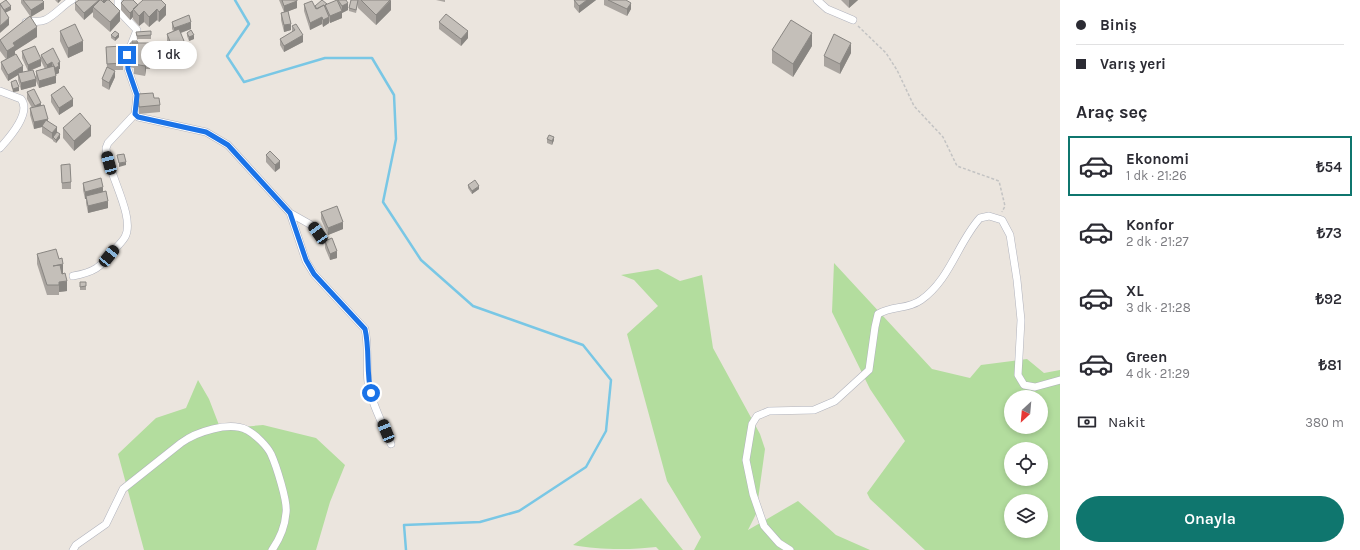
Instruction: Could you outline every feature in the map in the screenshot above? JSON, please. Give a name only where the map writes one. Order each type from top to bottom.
[{"type":"street","points":[[18,28],[26,21],[36,23],[47,19],[59,8],[72,0]]},
{"type":"street","points":[[73,276],[88,273],[100,267],[126,236],[127,214],[116,185],[106,148],[108,143],[135,114],[137,95],[128,69],[127,55],[137,30],[118,10],[118,0]]},
{"type":"street","points":[[817,0],[827,9],[853,20]]},
{"type":"street","points":[[0,91],[21,99],[25,107],[24,114],[18,124],[0,148]]},
{"type":"street","points":[[135,114],[138,117],[206,132],[228,145],[290,213],[313,226],[323,240]]},
{"type":"street","points":[[290,213],[306,260],[314,274],[365,329],[367,339],[368,383],[391,444]]},
{"type":"street","points":[[790,550],[779,543],[764,526],[753,494],[746,460],[752,424],[757,416],[769,411],[814,410],[835,401],[868,370],[878,314],[888,308],[908,306],[923,299],[936,286],[951,265],[980,218],[989,216],[1002,220],[1010,235],[1021,320],[1018,375],[1024,385],[1035,387],[1060,380]]},
{"type":"street","points":[[73,550],[76,546],[106,524],[123,489],[176,446],[197,433],[214,428],[234,427],[251,432],[266,448],[271,454],[281,482],[287,512],[279,538],[272,550]]},
{"type":"path","points":[[853,20],[886,53],[897,70],[914,106],[943,137],[957,166],[999,181],[1005,206],[999,219]]},
{"type":"green space","points":[[834,263],[932,369],[970,378],[981,365],[1027,359],[1044,373],[1060,370],[1060,550],[925,550],[870,499],[867,493],[905,441],[870,389],[832,312]]},
{"type":"green space","points":[[658,269],[680,281],[702,275],[713,348],[760,434],[765,449],[756,514],[748,530],[798,501],[836,535],[870,550],[694,550],[701,537],[667,481],[627,334],[658,306],[634,280],[621,275]]},
{"type":"green space","points":[[198,380],[209,399],[219,425],[242,427],[263,425],[316,438],[345,465],[330,502],[316,550],[144,550],[118,454],[156,418],[186,408]]},
{"type":"green space","points":[[641,498],[683,550],[659,550],[656,547],[636,549],[604,549],[573,545]]},
{"type":"building","points":[[6,0],[11,6],[4,10],[0,4]]},
{"type":"building","points":[[23,0],[42,0],[44,2],[31,10]]},
{"type":"building","points":[[79,0],[99,0],[84,13],[75,3]]},
{"type":"building","points":[[100,0],[104,3],[109,0],[120,11],[110,22],[93,7]]},
{"type":"building","points":[[124,0],[133,0],[138,5],[130,13],[121,3]]},
{"type":"building","points":[[143,0],[161,0],[166,5],[159,12],[157,9],[149,17],[144,11],[139,16],[133,9]]},
{"type":"building","points":[[282,0],[297,0],[297,1],[284,6]]},
{"type":"building","points":[[322,0],[327,4],[317,9],[315,6]]},
{"type":"building","points":[[337,0],[342,11],[330,16],[325,5]]},
{"type":"building","points":[[338,0],[346,0],[348,3],[342,6]]},
{"type":"building","points":[[351,0],[358,0],[356,10],[349,8]]},
{"type":"building","points":[[361,0],[390,0],[376,15]]},
{"type":"building","points":[[574,0],[587,0],[579,6]]},
{"type":"building","points":[[608,0],[626,0],[631,3],[627,9]]},
{"type":"building","points":[[312,1],[316,9],[324,5],[329,17],[323,20],[322,17],[310,23],[304,4]]},
{"type":"building","points":[[0,4],[9,18],[0,26]]},
{"type":"building","points":[[288,11],[291,24],[284,25],[281,13]]},
{"type":"building","points":[[446,14],[468,31],[461,39],[439,22]]},
{"type":"building","points":[[189,15],[191,22],[174,28],[172,22]]},
{"type":"building","points":[[30,16],[37,27],[13,43],[15,46],[7,51],[0,40]]},
{"type":"building","points":[[791,20],[812,33],[793,64],[772,50]]},
{"type":"building","points":[[75,24],[83,41],[68,48],[60,31]]},
{"type":"building","points":[[296,24],[303,35],[284,46],[280,39],[295,30],[292,26]]},
{"type":"building","points":[[179,29],[184,41],[172,46],[167,34]]},
{"type":"building","points":[[191,30],[194,35],[189,37],[187,33]]},
{"type":"building","points":[[115,31],[119,34],[115,38],[111,35]]},
{"type":"building","points":[[151,31],[151,35],[137,36],[136,32]]},
{"type":"building","points":[[834,34],[851,43],[840,64],[824,56]]},
{"type":"building","points":[[132,41],[137,41],[138,43],[132,43]]},
{"type":"building","points":[[130,43],[151,43],[152,49],[148,49],[147,51],[150,51],[150,59],[146,59],[145,66],[134,64],[134,58],[130,57]]},
{"type":"building","points":[[35,46],[41,59],[28,65],[22,51]]},
{"type":"building","points":[[122,46],[123,63],[107,64],[106,47]]},
{"type":"building","points":[[53,48],[60,62],[58,63],[59,66],[55,68],[52,62],[47,65],[41,55]]},
{"type":"building","points":[[159,49],[161,53],[157,54],[156,50]]},
{"type":"building","points":[[16,54],[23,66],[8,75],[1,62]]},
{"type":"building","points":[[54,66],[56,76],[39,81],[36,71]]},
{"type":"building","points":[[107,67],[115,71],[109,83],[102,79]]},
{"type":"building","points":[[33,70],[36,79],[21,83],[18,73]]},
{"type":"building","points":[[16,80],[19,87],[13,89],[11,82]]},
{"type":"building","points":[[64,86],[73,99],[59,108],[51,95]]},
{"type":"building","points":[[34,89],[41,103],[35,106],[27,92]]},
{"type":"building","points":[[153,93],[154,98],[159,98],[160,105],[139,107],[138,94]]},
{"type":"building","points":[[44,105],[48,119],[34,122],[30,108]]},
{"type":"building","points":[[80,113],[91,126],[74,141],[63,128]]},
{"type":"building","points":[[46,120],[57,127],[52,133],[42,126]]},
{"type":"building","points":[[57,132],[60,134],[56,140],[53,137]]},
{"type":"building","points":[[549,135],[554,137],[552,141],[547,139]]},
{"type":"building","points":[[270,151],[280,161],[275,165],[266,155]]},
{"type":"building","points":[[124,154],[126,162],[119,163],[117,155]]},
{"type":"building","points":[[70,164],[71,182],[62,183],[61,165]]},
{"type":"building","points":[[101,178],[103,187],[85,192],[83,183]]},
{"type":"building","points":[[475,180],[479,186],[472,191],[468,185]]},
{"type":"building","points":[[106,191],[108,201],[88,206],[86,196]]},
{"type":"building","points":[[337,206],[343,222],[328,228],[321,212]]},
{"type":"building","points":[[332,238],[337,251],[330,254],[325,241]]},
{"type":"building","points":[[56,249],[59,259],[62,258],[63,264],[53,266],[60,265],[62,274],[65,273],[67,281],[59,282],[59,285],[47,285],[37,254]]},
{"type":"building","points":[[80,282],[86,282],[86,286],[80,287]]},
{"type":"waterway","points":[[235,0],[249,24],[227,56],[244,82],[325,58],[372,58],[394,95],[396,139],[383,202],[421,260],[473,306],[583,345],[611,380],[606,431],[586,467],[519,511],[480,522],[404,525],[406,550]]},
{"type":"route","points":[[127,55],[128,69],[136,89],[137,95],[135,114],[138,117],[206,132],[228,145],[290,213],[306,260],[314,274],[365,329],[367,339],[368,383],[371,393]]}]
